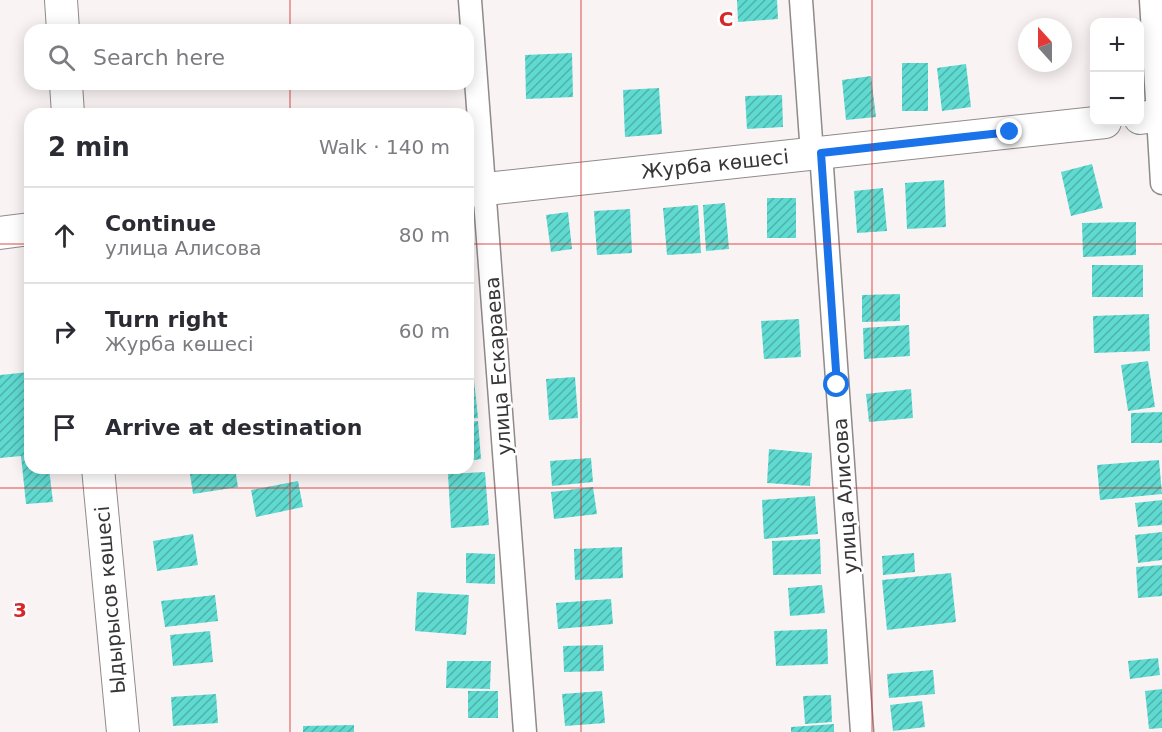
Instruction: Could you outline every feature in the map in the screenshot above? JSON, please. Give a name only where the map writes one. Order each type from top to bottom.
[{"type":"street","points":[[61,0],[63,24]]},
{"type":"street","name":"улица Ескараева","points":[[470,0],[471,24]]},
{"type":"street","name":"улица Алисова","points":[[801,0],[816,153],[862,732]]},
{"type":"street","points":[[1151,0],[1153,116],[1162,183]]},
{"type":"street","points":[[66,90],[68,108]]},
{"type":"street","name":"улица Ескараева","points":[[473,90],[474,108]]},
{"type":"street","name":"улица Ескараева","points":[[474,109],[477,190],[525,732]]},
{"type":"street","name":"Журба көшесі","points":[[477,190],[1090,124]]},
{"type":"street","points":[[0,233],[24,230]]},
{"type":"street","name":"Ыдырысов көшесі","points":[[99,474],[123,732]]},
{"type":"building","points":[[737,0],[777,0],[778,19],[738,22]]},
{"type":"building","points":[[572,53],[573,97],[526,99],[525,55]]},
{"type":"building","points":[[902,63],[928,63],[928,111],[902,111]]},
{"type":"building","points":[[966,64],[971,107],[942,111],[937,68]]},
{"type":"building","points":[[871,76],[876,117],[846,120],[842,80]]},
{"type":"building","points":[[659,88],[662,134],[625,137],[623,90]]},
{"type":"building","points":[[782,95],[783,127],[747,129],[745,96]]},
{"type":"building","points":[[1092,164],[1103,208],[1071,216],[1061,172]]},
{"type":"building","points":[[944,180],[946,227],[907,229],[905,183]]},
{"type":"building","points":[[883,188],[887,231],[857,233],[854,191]]},
{"type":"building","points":[[767,198],[796,198],[796,238],[767,238]]},
{"type":"building","points":[[725,203],[729,249],[706,251],[703,205]]},
{"type":"building","points":[[698,205],[701,253],[667,255],[663,208]]},
{"type":"building","points":[[630,209],[632,253],[597,255],[594,211]]},
{"type":"building","points":[[568,212],[572,249],[551,252],[546,215]]},
{"type":"building","points":[[1136,222],[1136,255],[1083,257],[1082,223]]},
{"type":"building","points":[[1092,265],[1143,265],[1143,297],[1092,297]]},
{"type":"building","points":[[900,294],[900,321],[862,322],[862,295]]},
{"type":"building","points":[[1149,314],[1150,351],[1094,353],[1093,316]]},
{"type":"building","points":[[799,319],[801,357],[764,359],[761,321]]},
{"type":"building","points":[[909,325],[910,356],[864,359],[863,328]]},
{"type":"building","points":[[1148,361],[1155,407],[1128,411],[1121,365]]},
{"type":"building","points":[[24,373],[24,474],[50,474],[53,502],[26,504],[21,456],[0,458],[0,375]]},
{"type":"building","points":[[575,377],[578,418],[549,420],[546,379]]},
{"type":"building","points":[[474,380],[478,418],[474,418]]},
{"type":"building","points":[[911,389],[913,418],[869,422],[866,394]]},
{"type":"building","points":[[1162,412],[1162,443],[1131,443],[1131,413]]},
{"type":"building","points":[[474,421],[478,421],[481,459],[474,460]]},
{"type":"building","points":[[769,449],[812,453],[810,486],[767,483]]},
{"type":"building","points":[[591,458],[593,482],[552,486],[550,461]]},
{"type":"building","points":[[1159,460],[1162,494],[1100,500],[1097,465]]},
{"type":"building","points":[[485,472],[489,525],[451,528],[448,474]]},
{"type":"building","points":[[190,474],[236,474],[238,487],[193,494]]},
{"type":"building","points":[[298,481],[303,507],[256,517],[251,490]]},
{"type":"building","points":[[593,487],[597,514],[554,519],[551,492]]},
{"type":"building","points":[[815,496],[818,534],[764,539],[762,500]]},
{"type":"building","points":[[1162,500],[1162,525],[1138,527],[1135,503]]},
{"type":"building","points":[[1162,532],[1162,560],[1138,563],[1135,535]]},
{"type":"building","points":[[193,534],[198,565],[157,571],[153,541]]},
{"type":"building","points":[[820,539],[821,574],[773,575],[772,541]]},
{"type":"building","points":[[622,547],[623,578],[575,580],[574,549]]},
{"type":"building","points":[[466,553],[495,554],[495,584],[466,583]]},
{"type":"building","points":[[914,553],[915,572],[883,575],[882,556]]},
{"type":"building","points":[[1162,565],[1162,596],[1138,598],[1136,567]]},
{"type":"building","points":[[951,573],[956,622],[887,630],[882,580]]},
{"type":"building","points":[[822,585],[825,613],[790,616],[788,588]]},
{"type":"building","points":[[417,592],[469,595],[466,635],[415,631]]},
{"type":"building","points":[[215,595],[218,621],[165,627],[161,601]]},
{"type":"building","points":[[611,599],[613,624],[558,629],[556,603]]},
{"type":"building","points":[[827,629],[828,664],[776,666],[774,631]]},
{"type":"building","points":[[210,631],[213,662],[173,666],[170,635]]},
{"type":"building","points":[[603,645],[604,671],[564,672],[563,646]]},
{"type":"building","points":[[1158,658],[1160,675],[1130,679],[1128,661]]},
{"type":"building","points":[[447,661],[491,661],[490,689],[446,688]]},
{"type":"building","points":[[933,670],[935,694],[889,698],[887,674]]},
{"type":"building","points":[[1162,689],[1162,728],[1149,729],[1145,691]]},
{"type":"building","points":[[468,691],[498,691],[498,718],[468,718]]},
{"type":"building","points":[[602,691],[605,723],[565,726],[562,694]]},
{"type":"building","points":[[216,694],[218,723],[173,726],[171,697]]},
{"type":"building","points":[[831,695],[832,722],[805,724],[803,696]]},
{"type":"building","points":[[922,701],[925,727],[893,731],[890,705]]},
{"type":"building","points":[[834,724],[834,732],[791,732],[791,727]]},
{"type":"building","points":[[354,725],[354,732],[303,732],[303,726]]},
{"type":"route","points":[[837,385],[821,153],[1010,132]]}]
